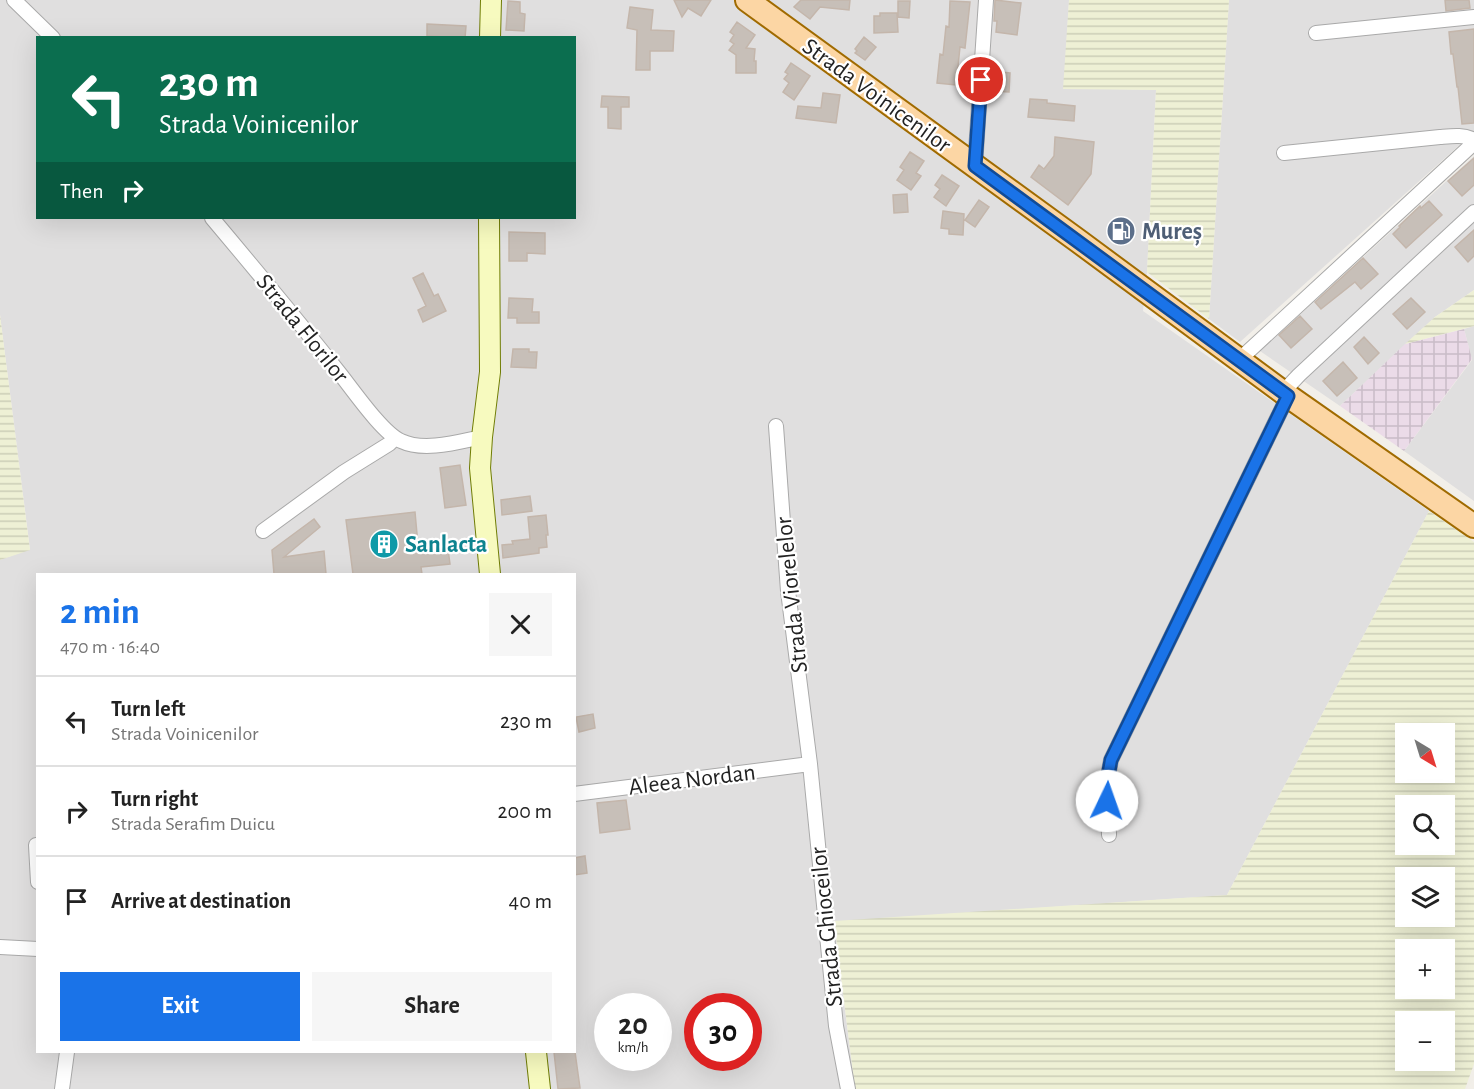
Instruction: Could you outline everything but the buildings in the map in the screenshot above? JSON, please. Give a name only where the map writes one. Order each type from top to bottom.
[{"type":"main road","name":"Strada Voinicenilor","points":[[747,0],[1239,360],[1474,526]]},
{"type":"street","points":[[14,0],[51,36]]},
{"type":"street","points":[[490,36],[491,0]]},
{"type":"street","points":[[975,166],[986,0]]},
{"type":"street","points":[[1316,33],[1474,16]]},
{"type":"street","points":[[1239,360],[1474,142],[1469,137],[1440,136],[1284,153]]},
{"type":"street","points":[[1109,835],[1107,782],[1111,760],[1286,394],[1299,375],[1474,212]]},
{"type":"street","name":"Strada Florilor","points":[[213,219],[372,414],[395,438]]},
{"type":"street","points":[[489,219],[490,372],[480,468],[490,573]]},
{"type":"street","name":"Strada Viorelelor","points":[[776,426],[788,591],[810,764]]},
{"type":"street","points":[[263,531],[395,438],[409,444],[436,446],[482,437]]},
{"type":"street","name":"Aleea Nordan","points":[[576,794],[810,764]]},
{"type":"street","name":"Strada Ghioceilor","points":[[810,764],[836,1026],[848,1089]]},
{"type":"street","points":[[0,947],[36,949]]},
{"type":"street","points":[[62,1089],[67,1053]]},
{"type":"street","points":[[536,1053],[540,1089]]},
{"type":"shaded area","points":[[0,0],[1069,0],[1064,88],[1156,90],[1143,311],[1429,511],[1227,895],[834,922],[855,1089],[0,1089],[0,560],[30,549],[0,315]]},
{"type":"shaded area","points":[[1229,0],[1474,0],[1474,132],[1240,342],[1209,319]]},
{"type":"shaded area","points":[[1474,156],[1474,290],[1435,317],[1340,406],[1260,351]]},
{"type":"shaded area","points":[[1474,326],[1474,501],[1404,451],[1472,360],[1464,329]]},
{"type":"shaded area","points":[[1464,329],[1472,359],[1404,451],[1340,406],[1405,344]]},
{"type":"green space","points":[[1069,0],[1229,0],[1209,319],[1147,272],[1156,90],[1063,89]]},
{"type":"green space","points":[[1474,290],[1474,326],[1405,344],[1435,317]]},
{"type":"green space","points":[[0,315],[30,550],[0,560]]},
{"type":"green space","points":[[1429,511],[1474,542],[1474,1064],[1465,1089],[855,1089],[834,921],[1227,895]]},
{"type":"place","name":"Mureș","points":[[1121,231]]},
{"type":"place","name":"Sanlacta","points":[[384,544]]},
{"type":"route","points":[[981,80],[975,166],[1288,396],[1111,760],[1107,782],[1107,801]]}]
